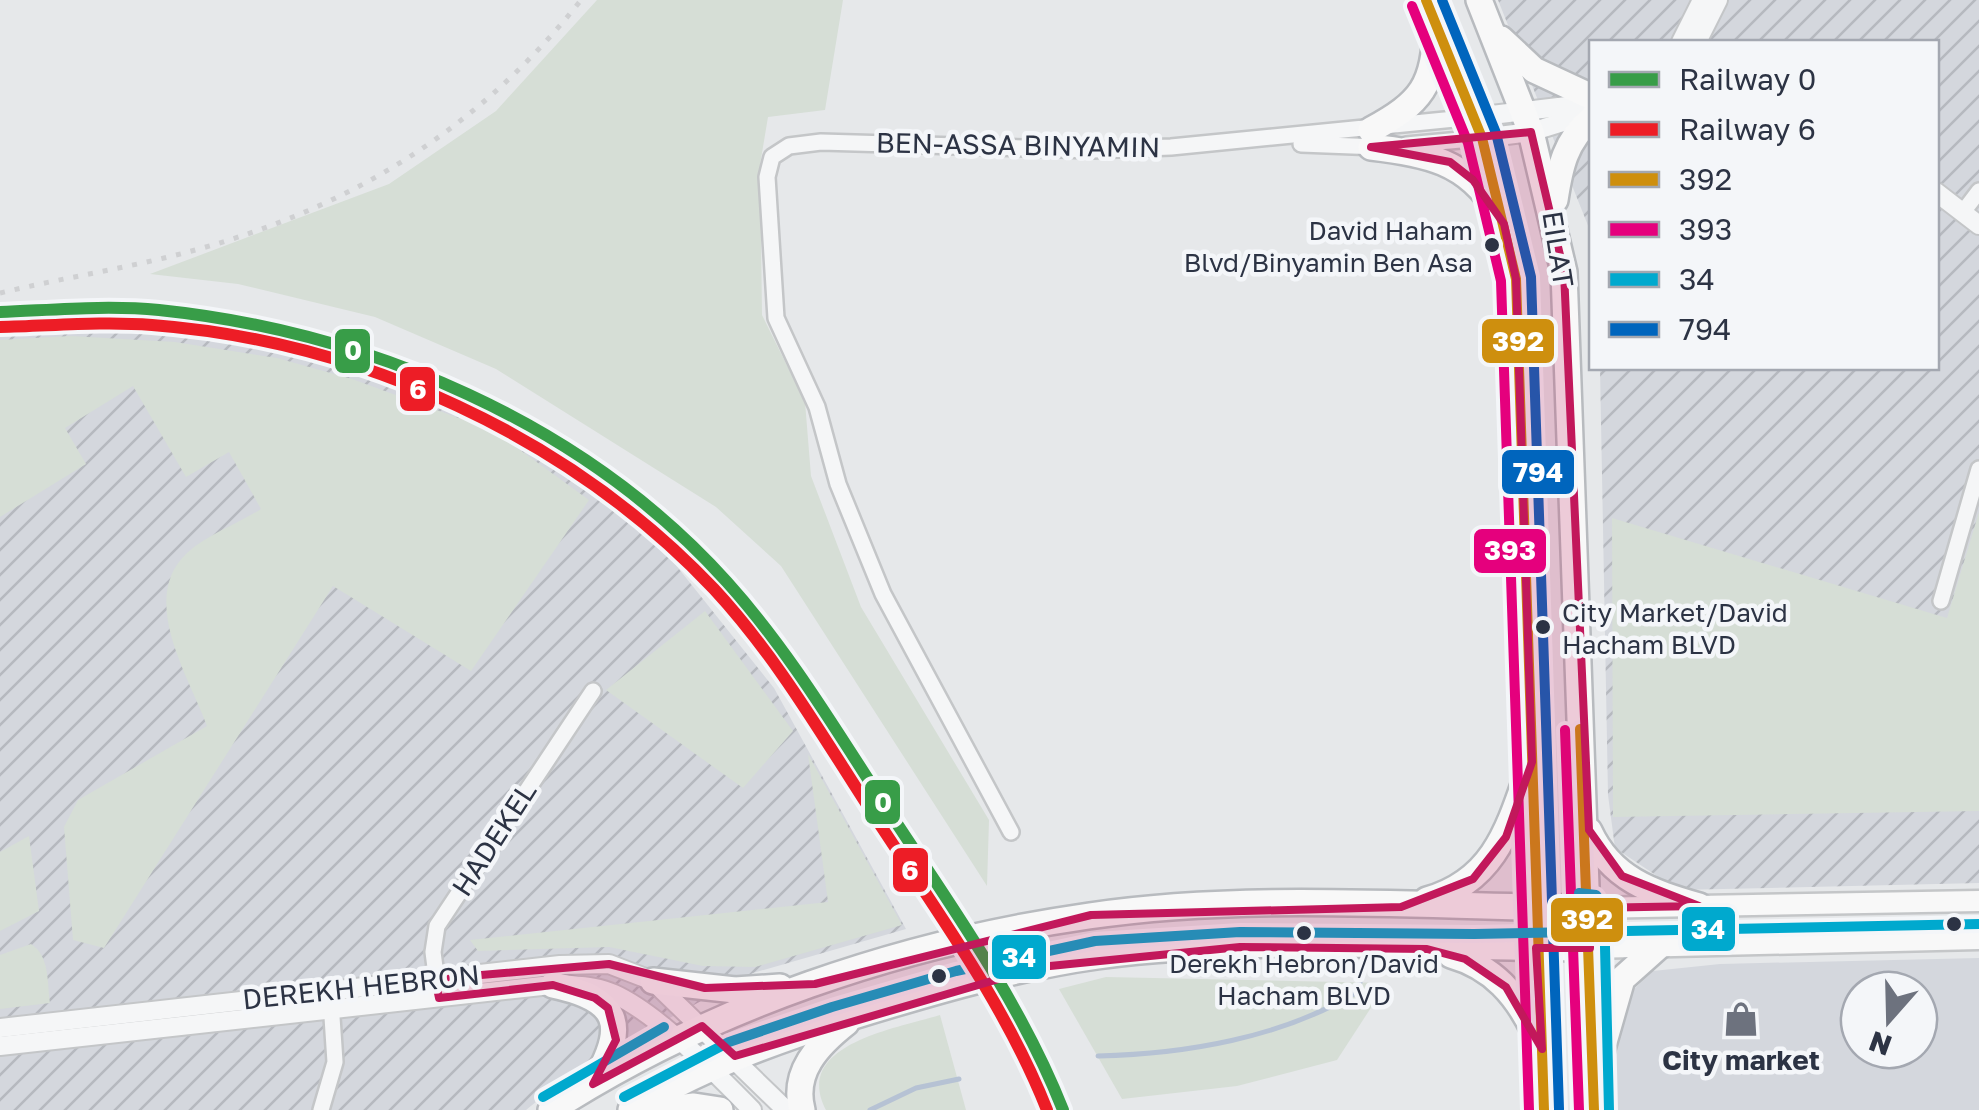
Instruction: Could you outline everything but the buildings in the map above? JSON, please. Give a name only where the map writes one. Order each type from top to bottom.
[{"type":"highway","name":"EILAT","points":[[1479,0],[1527,121],[1554,215],[1570,344],[1594,1110]]},
{"type":"highway","name":"EILAT","points":[[1431,11],[1478,128],[1516,278],[1522,346],[1536,948],[1544,1110]]},
{"type":"highway","points":[[1371,138],[1411,108],[1428,82],[1435,57],[1431,11]]},
{"type":"highway","points":[[1494,32],[1534,70],[1589,98]]},
{"type":"highway","points":[[1554,215],[1560,163],[1576,133],[1589,119]]},
{"type":"highway","points":[[1371,138],[1450,162],[1489,197],[1504,224]]},
{"type":"highway","points":[[1401,907],[1453,892],[1492,860],[1532,762]]},
{"type":"highway","points":[[1582,798],[1589,830],[1602,857],[1647,890],[1699,906]]},
{"type":"highway","points":[[552,1110],[674,1039],[815,984],[932,950],[1091,915],[1239,905],[1588,908]]},
{"type":"highway","points":[[1594,1078],[1622,979],[1659,946]]},
{"type":"highway","points":[[631,1110],[735,1056],[856,1015],[976,982],[1097,956],[1240,947],[1590,948]]},
{"type":"highway","points":[[1427,948],[1465,959],[1506,986],[1524,1009],[1542,1049]]},
{"type":"highway","points":[[652,981],[735,990],[815,984]]},
{"type":"highway","points":[[553,985],[596,998],[608,1008],[616,1024],[616,1040],[593,1084]]},
{"type":"highway","points":[[802,1110],[800,1082],[804,1069],[830,1036],[856,1015]]},
{"type":"highway","points":[[664,1110],[694,1106],[720,1110]]},
{"type":"main road","points":[[1588,908],[1979,900]]},
{"type":"main road","points":[[1590,948],[1979,939]]},
{"type":"street","points":[[1681,40],[1702,0]]},
{"type":"street","points":[[1702,38],[1718,0]]},
{"type":"street","points":[[1527,121],[1589,101]]},
{"type":"street","points":[[1527,121],[1589,116]]},
{"type":"street","name":"BEN-ASSA BINYAMIN","points":[[1011,832],[883,594],[838,484],[817,407],[776,318],[767,177],[772,157],[789,146],[821,142],[1093,150],[1371,138],[1527,121]]},
{"type":"street","points":[[1963,212],[1979,192]]},
{"type":"street","points":[[1939,194],[1979,225]]},
{"type":"street","points":[[1941,601],[1979,469]]},
{"type":"street","name":"HADEKEL","points":[[437,988],[437,926],[593,692]]},
{"type":"street","name":"DEREKH HEBRON","points":[[0,1046],[609,964],[652,981],[735,1056],[786,1110]]},
{"type":"street","name":"DEREKH HEBRON","points":[[437,988],[553,985],[610,992],[629,1001],[711,1068],[752,1110]]},
{"type":"street","points":[[321,1110],[334,1073],[330,1000]]},
{"type":"street","name":"DEREKH HEBRON","points":[[0,1028],[330,1000]]},
{"type":"highlighted area","points":[[1531,132],[1564,272],[1589,830],[1622,876],[1699,906],[1589,908],[1590,948],[1536,948],[1542,1049],[1506,987],[1465,959],[1427,949],[1240,947],[1040,967],[735,1056],[702,1026],[593,1084],[616,1040],[608,1008],[595,998],[553,985],[439,998],[435,979],[609,964],[705,988],[815,984],[1091,915],[1401,907],[1473,879],[1506,837],[1532,762],[1516,279],[1504,224],[1473,180],[1450,162],[1371,147]]},
{"type":"shaded area","points":[[597,0],[843,0],[825,110],[768,117],[760,165],[762,315],[805,402],[811,476],[861,607],[989,820],[987,886],[781,566],[716,507],[496,369],[375,317],[238,284],[150,274],[389,184],[496,111]]},
{"type":"shaded area","points":[[1498,0],[1979,0],[1979,883],[1678,890],[1615,848],[1608,795],[1600,370],[1939,370],[1939,40],[1589,40],[1589,228]]},
{"type":"shaded area","points":[[64,329],[176,334],[274,349],[369,374],[476,418],[574,477],[659,544],[774,688],[906,929],[753,973],[579,1067],[526,1110],[0,1110],[0,334]]},
{"type":"shaded area","points":[[70,336],[175,342],[277,358],[352,379],[494,431],[589,500],[471,671],[333,586],[104,948],[73,940],[64,827],[78,800],[207,726],[172,638],[167,592],[173,572],[187,553],[261,509],[229,452],[186,477],[133,386],[65,428],[86,464],[0,517],[0,340]]},
{"type":"shaded area","points":[[1979,512],[1979,811],[1613,817],[1612,518],[1947,618]]},
{"type":"shaded area","points":[[705,611],[793,731],[743,788],[606,690]]},
{"type":"shaded area","points":[[808,754],[902,925],[755,967],[703,966],[609,947],[478,951],[470,940],[828,902]]},
{"type":"shaded area","points":[[29,836],[39,911],[0,931],[0,852]]},
{"type":"shaded area","points":[[31,944],[45,962],[50,1003],[0,1009],[0,955]]},
{"type":"shaded area","name":"City market","points":[[1979,958],[1979,1110],[1612,1110],[1613,1047],[1633,990],[1653,971],[1720,964]]},
{"type":"shaded area","points":[[1106,977],[1387,983],[1337,1060],[1237,1086],[1122,1099],[1059,989]]},
{"type":"shaded area","points":[[940,1015],[966,1110],[826,1110],[819,1088],[823,1069],[836,1054],[877,1033]]},
{"type":"waterway","points":[[1098,1056],[1164,1052],[1265,1032],[1328,1008],[1357,992],[1360,982]]},
{"type":"waterway","points":[[870,1110],[916,1088],[959,1079]]},
{"type":"railway","points":[[0,293],[227,241],[342,195],[396,165],[494,93],[581,0]]},
{"type":"rail line","name":"0","points":[[0,312],[159,310],[238,321],[316,339],[468,394],[539,431],[607,475],[670,525],[727,582],[792,664],[1006,993],[1063,1110]]},
{"type":"rail line","name":"6","points":[[0,327],[152,325],[308,351],[383,375],[457,406],[528,442],[594,485],[657,534],[714,589],[780,671],[969,959],[1011,1033],[1047,1110]]},
{"type":"transit line","name":"392","points":[[1426,0],[1482,138],[1516,279],[1544,1110]]},
{"type":"transit line","name":"794","points":[[1442,0],[1496,133],[1531,277],[1559,1109]]},
{"type":"transit line","name":"393","points":[[1412,6],[1468,143],[1501,281],[1529,1110]]},
{"type":"transit line","name":"392","points":[[1580,729],[1594,1110]]},
{"type":"transit line","name":"393","points":[[1565,730],[1579,1110]]},
{"type":"transit line","name":"34","points":[[1579,893],[1596,895],[1604,906],[1609,1110]]},
{"type":"transit line","name":"34","points":[[624,1097],[729,1042],[832,1007],[956,971],[1095,941],[1240,932],[1474,934],[1979,924]]},
{"type":"transit line","name":"34","points":[[543,1097],[664,1027]]},
{"type":"place","name":"David Haham Blvd/Binyamin Ben Asa","points":[[1492,245]]},
{"type":"place","name":"City Market/David Hacham BLVD","points":[[1543,627]]},
{"type":"place","name":"Derekh Hebron/David Hacham BLVD","points":[[1304,933]]},
{"type":"place","name":"City market","points":[[1741,1019]]}]
